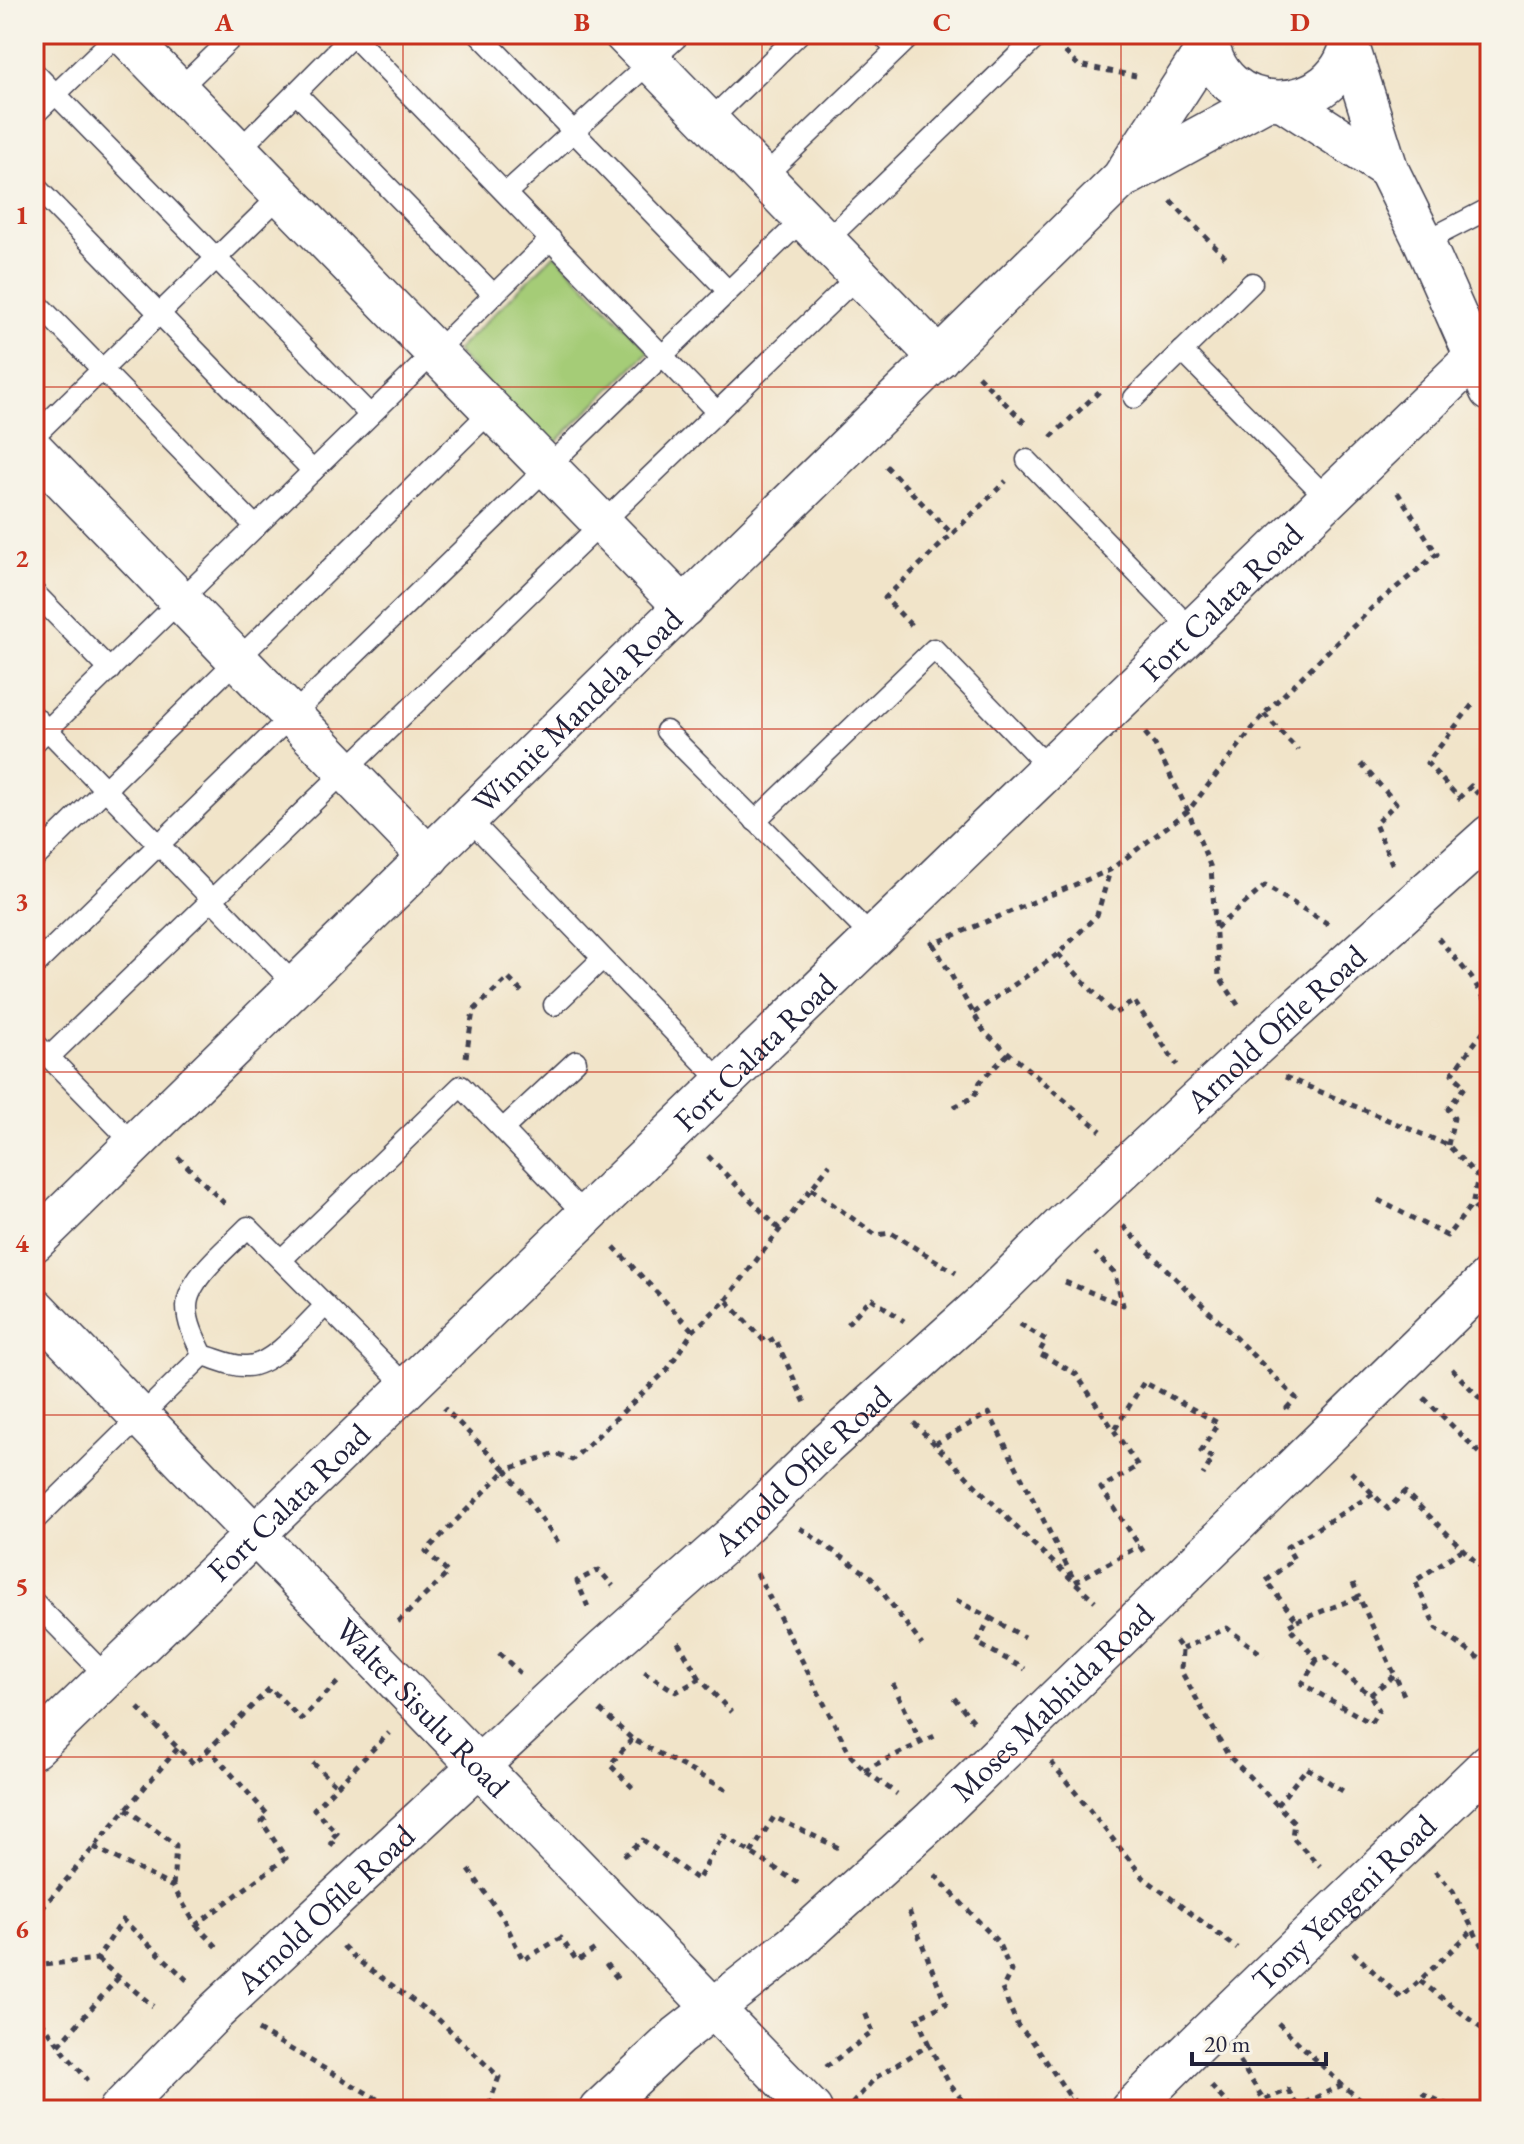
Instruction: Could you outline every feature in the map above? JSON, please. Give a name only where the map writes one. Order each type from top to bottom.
[{"type":"street","points":[[124,34],[684,607]]},
{"type":"street","points":[[1208,39],[1216,64],[1229,80],[1246,93],[1275,101],[1388,169]]},
{"type":"street","name":"Winnie Mandela Road","points":[[34,1242],[1122,178],[1208,39]]},
{"type":"street","points":[[1351,41],[1388,169],[1482,374]]},
{"type":"street","name":"Winnie Mandela Road","points":[[1122,178],[1275,101],[1313,94],[1337,75],[1351,41]]},
{"type":"street","points":[[637,47],[858,276],[944,353]]},
{"type":"street","name":"Fort Calata Road","points":[[34,1748],[1374,455],[1482,374]]},
{"type":"street","points":[[34,450],[429,857]]},
{"type":"street","name":"Arnold Ofile Road","points":[[107,2099],[229,1999],[569,1683],[736,1533],[825,1446],[985,1302],[1261,1041],[1368,948],[1410,905],[1490,835]]},
{"type":"street","name":"Moses Mabhida Road","points":[[599,2110],[669,2044],[872,1876],[1490,1277]]},
{"type":"street","name":"Walter Sisulu Road","points":[[34,1307],[802,2101]]},
{"type":"street","name":"Tony Yengeni Road","points":[[1130,2110],[1214,2024],[1490,1763]]},
{"type":"lane","points":[[34,115],[118,34]]},
{"type":"lane","points":[[178,90],[236,34]]},
{"type":"lane","points":[[479,34],[728,291]]},
{"type":"lane","points":[[506,193],[573,131],[637,47],[681,34]]},
{"type":"lane","points":[[709,121],[799,34]]},
{"type":"lane","points":[[881,34],[896,50]]},
{"type":"lane","points":[[763,178],[913,34]]},
{"type":"lane","points":[[34,966],[728,291],[814,230],[1040,34]]},
{"type":"lane","points":[[238,151],[354,35],[717,412]]},
{"type":"lane","points":[[34,72],[370,415]]},
{"type":"lane","points":[[296,93],[494,295]]},
{"type":"lane","points":[[34,185],[313,471]]},
{"type":"lane","points":[[34,436],[281,195]]},
{"type":"lane","points":[[1424,242],[1490,208]]},
{"type":"lane","points":[[296,986],[105,789],[39,730],[110,670],[551,239]]},
{"type":"lane","points":[[49,1057],[858,276]]},
{"type":"lane","points":[[1134,398],[1252,283]]},
{"type":"lane","points":[[34,300],[256,527]]},
{"type":"lane","points":[[1182,351],[1328,499]]},
{"type":"lane","points":[[34,859],[492,410]]},
{"type":"lane","points":[[1027,460],[1192,630]]},
{"type":"lane","points":[[34,592],[110,670]]},
{"type":"lane","points":[[755,821],[934,649],[1049,768]]},
{"type":"lane","points":[[666,731],[873,938]]},
{"type":"lane","points":[[468,818],[723,1083]]},
{"type":"lane","points":[[554,1005],[602,959]]},
{"type":"lane","points":[[34,1042],[142,1137]]},
{"type":"lane","points":[[503,1129],[576,1061]]},
{"type":"lane","points":[[281,1260],[461,1086],[585,1215]]},
{"type":"lane","points":[[203,1355],[189,1320],[188,1296],[202,1274],[248,1227],[407,1387]]},
{"type":"lane","points":[[203,1355],[245,1366],[266,1360],[326,1305]]},
{"type":"lane","points":[[34,1521],[203,1355]]},
{"type":"lane","points":[[34,1602],[107,1677]]},
{"type":"path","points":[[1078,65],[1147,78]]},
{"type":"path","points":[[1162,192],[1252,283]]},
{"type":"path","points":[[934,649],[885,598],[1044,443],[944,353]]},
{"type":"path","points":[[858,437],[952,534]]},
{"type":"path","points":[[933,944],[1110,870],[1188,811],[1264,714],[1375,605],[1437,554],[1374,455]]},
{"type":"path","points":[[1118,702],[1155,745],[1188,811],[1211,868],[1219,976],[1285,1077],[1448,1145],[1478,1177],[1472,1205],[1447,1236],[1378,1200]]},
{"type":"path","points":[[1472,705],[1427,763],[1459,798],[1471,786],[1480,796]]},
{"type":"path","points":[[1264,714],[1298,750]]},
{"type":"path","points":[[974,1013],[1058,954],[1097,915],[1110,870]]},
{"type":"path","points":[[1216,928],[1265,886],[1368,948]]},
{"type":"path","points":[[902,910],[933,944],[985,1033],[1134,1160]]},
{"type":"path","points":[[1058,954],[1114,1014],[1134,1001],[1199,1099]]},
{"type":"path","points":[[461,1086],[473,1011],[508,978],[529,998],[554,1005]]},
{"type":"path","points":[[1448,1145],[1454,1118],[1448,1109],[1465,1086],[1452,1074],[1490,1022]]},
{"type":"path","points":[[954,1107],[974,1097],[980,1082],[1009,1053]]},
{"type":"path","points":[[678,1126],[780,1230]]},
{"type":"path","points":[[142,1137],[248,1227]]},
{"type":"path","points":[[558,1542],[506,1470],[556,1453],[572,1460],[667,1370],[693,1331],[726,1300],[830,1164]]},
{"type":"path","points":[[811,1189],[876,1235],[891,1233],[958,1274],[985,1302],[1046,1340],[1039,1353],[1076,1374],[1138,1466],[1101,1488],[1139,1546],[1148,1610]]},
{"type":"path","points":[[1094,1197],[1296,1398],[1287,1408],[1388,1509],[1405,1492],[1490,1576]]},
{"type":"path","points":[[1472,1205],[1490,1224]]},
{"type":"path","points":[[585,1215],[693,1331]]},
{"type":"path","points":[[1024,1265],[1123,1305],[1114,1272],[1064,1224]]},
{"type":"path","points":[[847,1324],[871,1298],[937,1345]]},
{"type":"path","points":[[726,1300],[766,1343],[775,1338],[825,1446]]},
{"type":"path","points":[[1424,1340],[1490,1409]]},
{"type":"path","points":[[1394,1369],[1490,1463]]},
{"type":"path","points":[[1115,1429],[1144,1382],[1218,1423],[1201,1451],[1213,1458],[1203,1475]]},
{"type":"path","points":[[885,1394],[1075,1582],[1148,1610],[1182,1649],[1181,1671],[1228,1755],[1294,1822],[1292,1837],[1338,1910],[1401,1998],[1473,1930]]},
{"type":"path","points":[[935,1444],[989,1413],[1075,1582]]},
{"type":"path","points":[[1297,1621],[1266,1581],[1294,1559],[1287,1547],[1373,1494]]},
{"type":"path","points":[[767,1504],[871,1577],[922,1645]]},
{"type":"path","points":[[736,1533],[851,1756],[919,1832],[998,1942],[1011,1971],[1002,1989],[1018,2026],[1032,2040],[1070,2097],[1083,2110]]},
{"type":"path","points":[[1075,1582],[1139,1546]]},
{"type":"path","points":[[1463,1549],[1415,1581],[1436,1628],[1490,1666]]},
{"type":"path","points":[[1353,1583],[1404,1695]]},
{"type":"path","points":[[1317,1660],[1288,1626],[1359,1597]]},
{"type":"path","points":[[956,1600],[1024,1637]]},
{"type":"path","points":[[990,1618],[977,1643],[1065,1691]]},
{"type":"path","points":[[1182,1649],[1227,1628],[1264,1656]]},
{"type":"path","points":[[1326,1657],[1370,1695],[1379,1710],[1371,1723],[1302,1684],[1317,1660],[1326,1657]]},
{"type":"path","points":[[1370,1695],[1395,1675]]},
{"type":"path","points":[[569,1683],[632,1739],[731,1792]]},
{"type":"path","points":[[893,1684],[921,1743]]},
{"type":"path","points":[[362,1874],[329,1841],[337,1833],[314,1809],[418,1704]]},
{"type":"path","points":[[1024,1731],[1074,1788],[1144,1878],[1221,1935],[1342,2085],[1373,2110]]},
{"type":"path","points":[[864,1770],[939,1734]]},
{"type":"path","points":[[632,1739],[610,1765],[636,1791]]},
{"type":"path","points":[[34,1918],[178,1748]]},
{"type":"path","points":[[94,1847],[173,1887],[196,1925],[286,1858],[262,1822],[268,1815],[209,1749]]},
{"type":"path","points":[[313,1763],[337,1786]]},
{"type":"path","points":[[1277,1805],[1307,1768],[1343,1791]]},
{"type":"path","points":[[126,1809],[176,1845],[173,1887]]},
{"type":"path","points":[[751,1853],[774,1817],[841,1849],[872,1876]]},
{"type":"path","points":[[593,1884],[643,1840],[698,1880],[723,1835],[836,1907]]},
{"type":"path","points":[[1408,1842],[1453,1891],[1490,1962]]},
{"type":"path","points":[[469,1870],[503,1918],[523,1960],[561,1938],[577,1961],[595,1950],[620,1912]]},
{"type":"path","points":[[909,1911],[946,2004],[917,2017],[950,2085],[971,2110]]},
{"type":"path","points":[[316,1919],[356,1959],[438,2019],[499,2077],[487,2110]]},
{"type":"path","points":[[97,1959],[123,1920],[190,1982]]},
{"type":"path","points":[[34,1966],[97,1959],[153,2006]]},
{"type":"path","points":[[59,2045],[119,1977]]},
{"type":"path","points":[[1420,1981],[1490,2035]]},
{"type":"path","points":[[229,1999],[257,2030],[396,2110]]},
{"type":"path","points":[[802,2101],[873,2032],[864,2010]]},
{"type":"path","points":[[34,2011],[59,2045],[107,2099]]},
{"type":"path","points":[[1214,2024],[1264,2100],[1288,2090],[1300,2108],[1342,2085]]},
{"type":"path","points":[[846,2110],[875,2078],[929,2045]]},
{"type":"path","points":[[1403,2110],[1424,2094],[1459,2110]]},
{"type":"path","points":[[1049,2110],[1070,2097]]},
{"type":"path","points":[[686,2110],[693,2104]]},
{"type":"green space","points":[[555,254],[649,351],[550,448],[456,351]]}]
